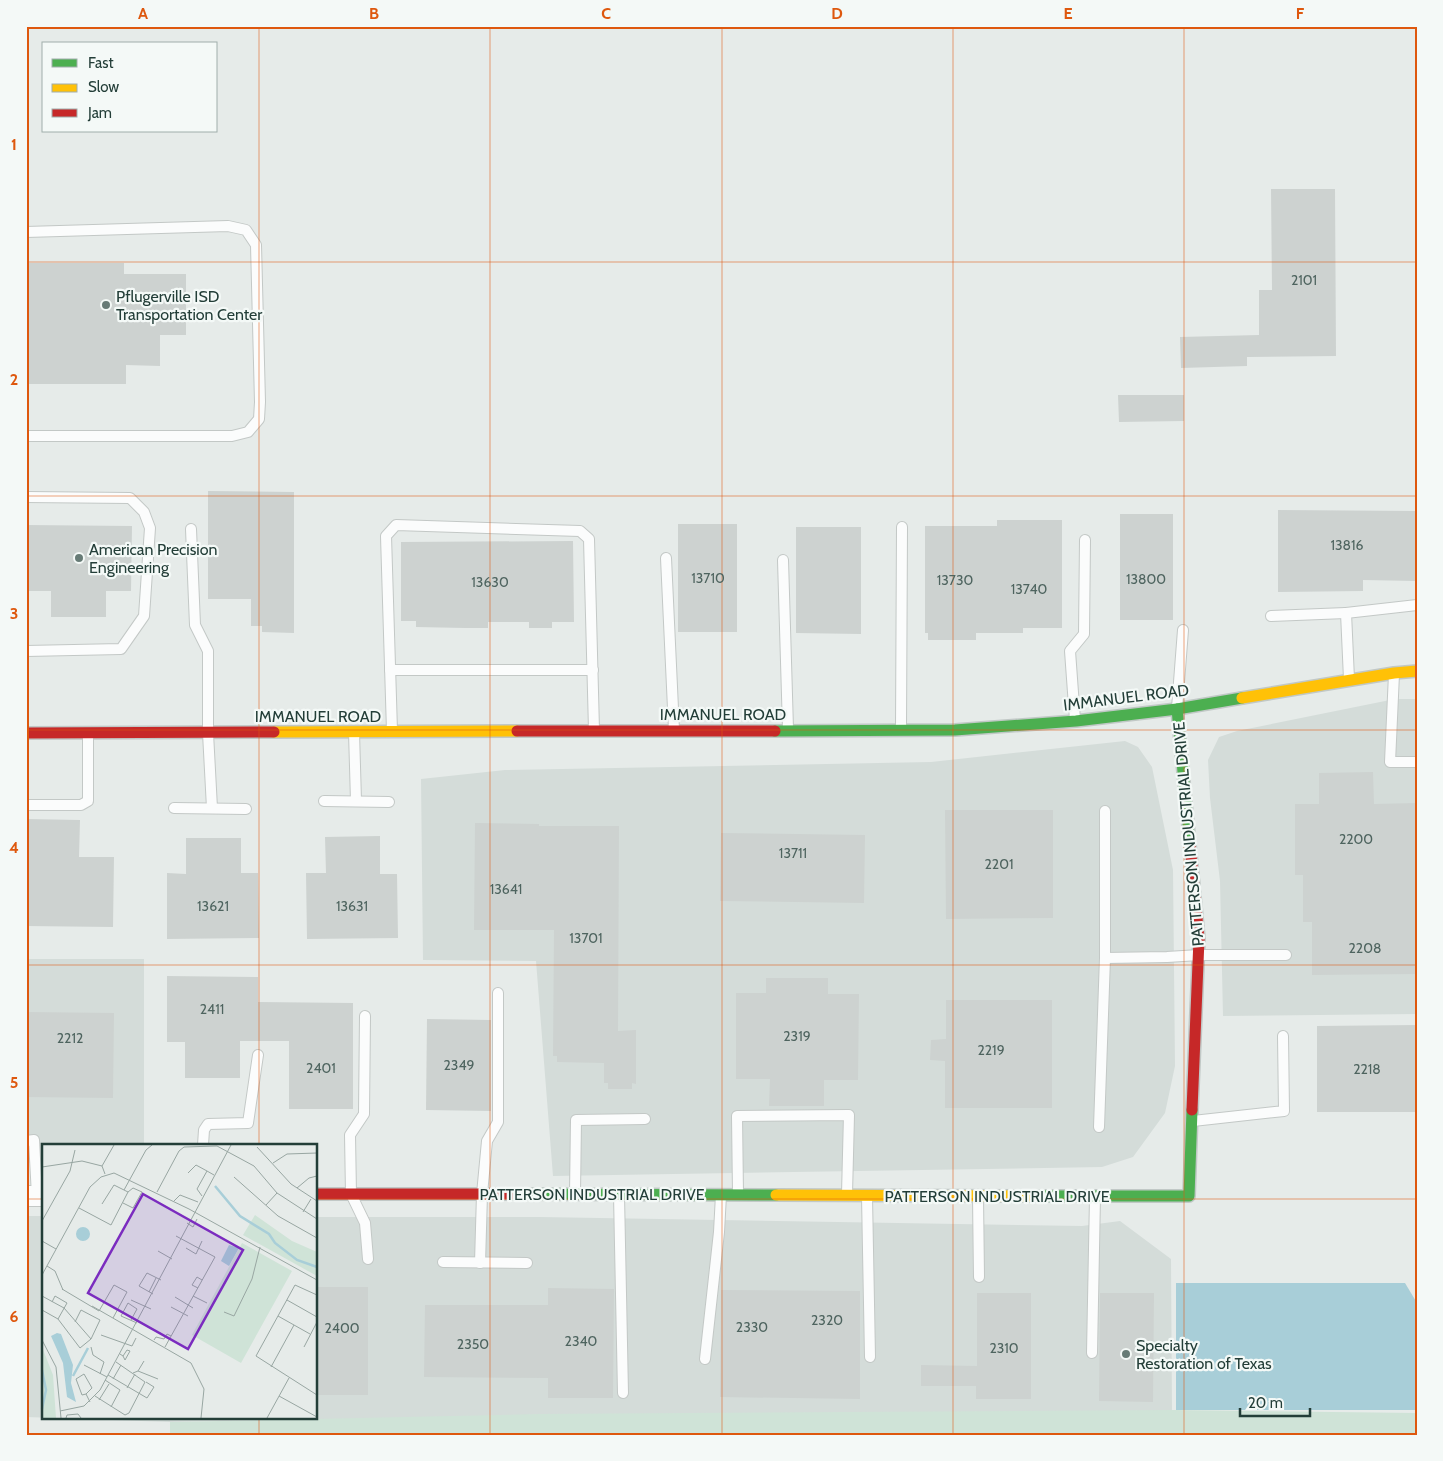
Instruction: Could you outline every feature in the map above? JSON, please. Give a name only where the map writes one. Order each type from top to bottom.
[{"type":"street","name":"IMMANUEL ROAD","points":[[26,733],[955,730],[1076,721],[1177,709],[1349,680],[1417,671]]},
{"type":"street","name":"PATTERSON INDUSTRIAL DRIVE","points":[[318,1194],[1188,1196],[1199,939],[1177,709]]},
{"type":"lane","points":[[26,232],[228,226],[246,230],[256,245],[260,402],[259,418],[248,432],[232,436],[26,436]]},
{"type":"lane","points":[[26,497],[130,498],[144,512],[150,528],[144,616],[121,650],[26,651]]},
{"type":"lane","points":[[392,732],[386,536],[396,525],[580,531],[589,539],[594,731]]},
{"type":"lane","points":[[901,729],[902,527]]},
{"type":"lane","points":[[191,529],[195,625],[208,651],[208,733],[212,808]]},
{"type":"lane","points":[[1076,721],[1070,651],[1084,634],[1085,540]]},
{"type":"lane","points":[[666,558],[674,731]]},
{"type":"lane","points":[[783,560],[788,730]]},
{"type":"lane","points":[[1271,616],[1346,614],[1417,605]]},
{"type":"lane","points":[[1346,614],[1349,680]]},
{"type":"lane","points":[[1177,709],[1182,630]]},
{"type":"lane","points":[[390,670],[593,670]]},
{"type":"lane","points":[[1394,673],[1390,762],[1417,762]]},
{"type":"lane","points":[[354,732],[356,801]]},
{"type":"lane","points":[[26,805],[81,805],[88,801],[88,733]]},
{"type":"lane","points":[[324,801],[389,802]]},
{"type":"lane","points":[[174,808],[246,809]]},
{"type":"lane","points":[[1100,1127],[1105,958],[1105,811]]},
{"type":"lane","points":[[1105,958],[1286,955]]},
{"type":"lane","points":[[480,1263],[482,1194],[487,1141],[498,1122],[498,993]]},
{"type":"lane","points":[[364,1016],[364,1114],[350,1135],[351,1194],[365,1223],[368,1259]]},
{"type":"lane","points":[[1192,1121],[1284,1111],[1283,1036]]},
{"type":"lane","points":[[203,1144],[204,1130],[208,1124],[248,1122],[258,1055]]},
{"type":"lane","points":[[738,1195],[736,1116],[848,1115],[847,1195]]},
{"type":"lane","points":[[575,1194],[576,1120],[645,1119]]},
{"type":"lane","points":[[26,1140],[34,1140],[36,1196]]},
{"type":"lane","points":[[619,1194],[623,1393]]},
{"type":"lane","points":[[705,1359],[719,1232],[721,1195]]},
{"type":"lane","points":[[867,1195],[870,1357]]},
{"type":"lane","points":[[978,1196],[979,1277]]},
{"type":"lane","points":[[1092,1353],[1095,1196]]},
{"type":"lane","points":[[443,1262],[527,1263]]},
{"type":"shaded area","points":[[1395,699],[1417,699],[1417,1014],[1223,1016],[1220,881],[1210,798],[1208,760],[1219,737],[1237,731]]},
{"type":"shaded area","points":[[1125,741],[1138,747],[1152,767],[1173,870],[1175,1066],[1165,1113],[1133,1157],[1102,1167],[553,1176],[536,961],[423,960],[421,779],[505,770],[931,762]]},
{"type":"shaded area","points":[[26,959],[144,959],[144,1144],[42,1144],[42,1163],[26,1163]]},
{"type":"shaded area","points":[[26,1216],[42,1216],[42,1418],[26,1417]]},
{"type":"shaded area","points":[[318,1217],[540,1217],[1082,1226],[1120,1221],[1171,1259],[1172,1413],[417,1418],[170,1422],[55,1418],[318,1418]]},
{"type":"green space","points":[[1176,1410],[1417,1413],[1417,1435],[170,1435],[170,1422],[540,1414]]},
{"type":"water","points":[[1176,1283],[1405,1283],[1417,1303],[1417,1410],[1176,1410]]},
{"type":"building","points":[[1271,189],[1335,189],[1336,356],[1247,357],[1247,366],[1181,368],[1180,337],[1259,335],[1259,290],[1272,290]]},
{"type":"building","name":"Pflugerville ISD Transportation Center","points":[[26,263],[124,263],[124,274],[186,274],[186,335],[160,335],[160,366],[126,365],[126,384],[26,384]]},
{"type":"building","points":[[1118,395],[1184,395],[1184,421],[1119,422]]},
{"type":"building","points":[[208,491],[294,492],[294,633],[262,632],[262,626],[251,626],[251,599],[208,599]]},
{"type":"building","points":[[1278,510],[1417,511],[1417,581],[1363,580],[1363,591],[1278,592]]},
{"type":"building","points":[[1120,514],[1173,514],[1173,620],[1120,620]]},
{"type":"building","points":[[997,520],[1062,520],[1062,628],[1023,628],[1023,633],[976,633],[976,640],[928,640],[928,633],[925,633],[925,526],[997,526]]},
{"type":"building","points":[[678,524],[737,524],[737,632],[678,632]]},
{"type":"building","name":"American Precision Engineering","points":[[26,525],[132,526],[131,591],[106,591],[106,617],[51,617],[51,591],[26,591]]},
{"type":"building","points":[[796,527],[861,527],[861,634],[796,633]]},
{"type":"building","points":[[573,541],[574,622],[552,622],[552,628],[529,628],[529,622],[488,622],[488,628],[465,628],[416,627],[416,621],[401,621],[401,542]]},
{"type":"building","points":[[1373,772],[1374,804],[1417,803],[1417,974],[1312,975],[1312,922],[1303,922],[1303,875],[1295,875],[1295,804],[1319,804],[1319,773]]},
{"type":"building","points":[[945,810],[1053,810],[1053,918],[946,919]]},
{"type":"building","points":[[26,819],[80,820],[79,857],[114,857],[113,927],[26,926]]},
{"type":"building","points":[[475,823],[539,824],[539,826],[619,826],[618,1031],[636,1030],[636,1084],[632,1083],[632,1089],[608,1089],[608,1083],[604,1083],[604,1063],[557,1062],[557,1056],[553,1056],[554,930],[474,930]]},
{"type":"building","points":[[721,833],[865,835],[864,903],[720,901]]},
{"type":"building","points":[[380,836],[380,874],[397,874],[398,938],[307,939],[306,873],[326,873],[325,837]]},
{"type":"building","points":[[186,838],[241,838],[241,873],[258,873],[259,938],[167,939],[167,873],[186,874]]},
{"type":"building","points":[[167,976],[258,977],[258,1002],[353,1003],[353,1109],[289,1109],[289,1041],[240,1041],[240,1078],[185,1078],[185,1042],[167,1042]]},
{"type":"building","points":[[766,978],[828,978],[828,994],[859,994],[858,1080],[824,1080],[824,1106],[769,1106],[770,1079],[736,1079],[736,993],[766,993]]},
{"type":"building","points":[[946,1000],[1052,1000],[1052,1108],[945,1108],[945,1061],[930,1060],[931,1040],[946,1039]]},
{"type":"building","points":[[26,1012],[114,1013],[113,1098],[26,1097]]},
{"type":"building","points":[[427,1019],[491,1020],[491,1111],[426,1110]]},
{"type":"building","points":[[1417,1025],[1417,1112],[1317,1112],[1317,1026]]},
{"type":"building","points":[[318,1287],[368,1287],[368,1395],[318,1395]]},
{"type":"building","points":[[548,1288],[614,1289],[613,1398],[548,1398],[548,1378],[424,1377],[425,1305],[548,1305]]},
{"type":"building","points":[[721,1290],[860,1291],[860,1399],[720,1397]]},
{"type":"building","points":[[977,1293],[1031,1293],[1031,1399],[976,1399],[976,1386],[921,1386],[921,1365],[977,1366]]},
{"type":"building","points":[[1100,1293],[1154,1293],[1153,1402],[1099,1401]]},
{"type":"traffic: fast","points":[[775,731],[955,730],[1076,721],[1177,709],[1242,698]]},
{"type":"traffic: fast","points":[[1177,709],[1190,845]]},
{"type":"traffic: fast","points":[[1035,1196],[1189,1196],[1192,1110]]},
{"type":"traffic: fast","points":[[511,1194],[776,1195]]},
{"type":"traffic: slow","points":[[1242,698],[1394,673],[1417,671]]},
{"type":"traffic: slow","points":[[274,732],[517,731]]},
{"type":"traffic: slow","points":[[776,1195],[1035,1196]]},
{"type":"traffic: jam","points":[[517,731],[775,731]]},
{"type":"traffic: jam","points":[[26,733],[274,732]]},
{"type":"traffic: jam","points":[[1190,845],[1199,939],[1192,1110]]},
{"type":"traffic: jam","points":[[318,1194],[511,1194]]},
{"type":"place","name":"Pflugerville ISD Transportation Center","points":[[106,305]]},
{"type":"place","name":"American Precision Engineering","points":[[79,558]]},
{"type":"place","name":"Specialty Restoration of Texas","points":[[1126,1354]]}]
